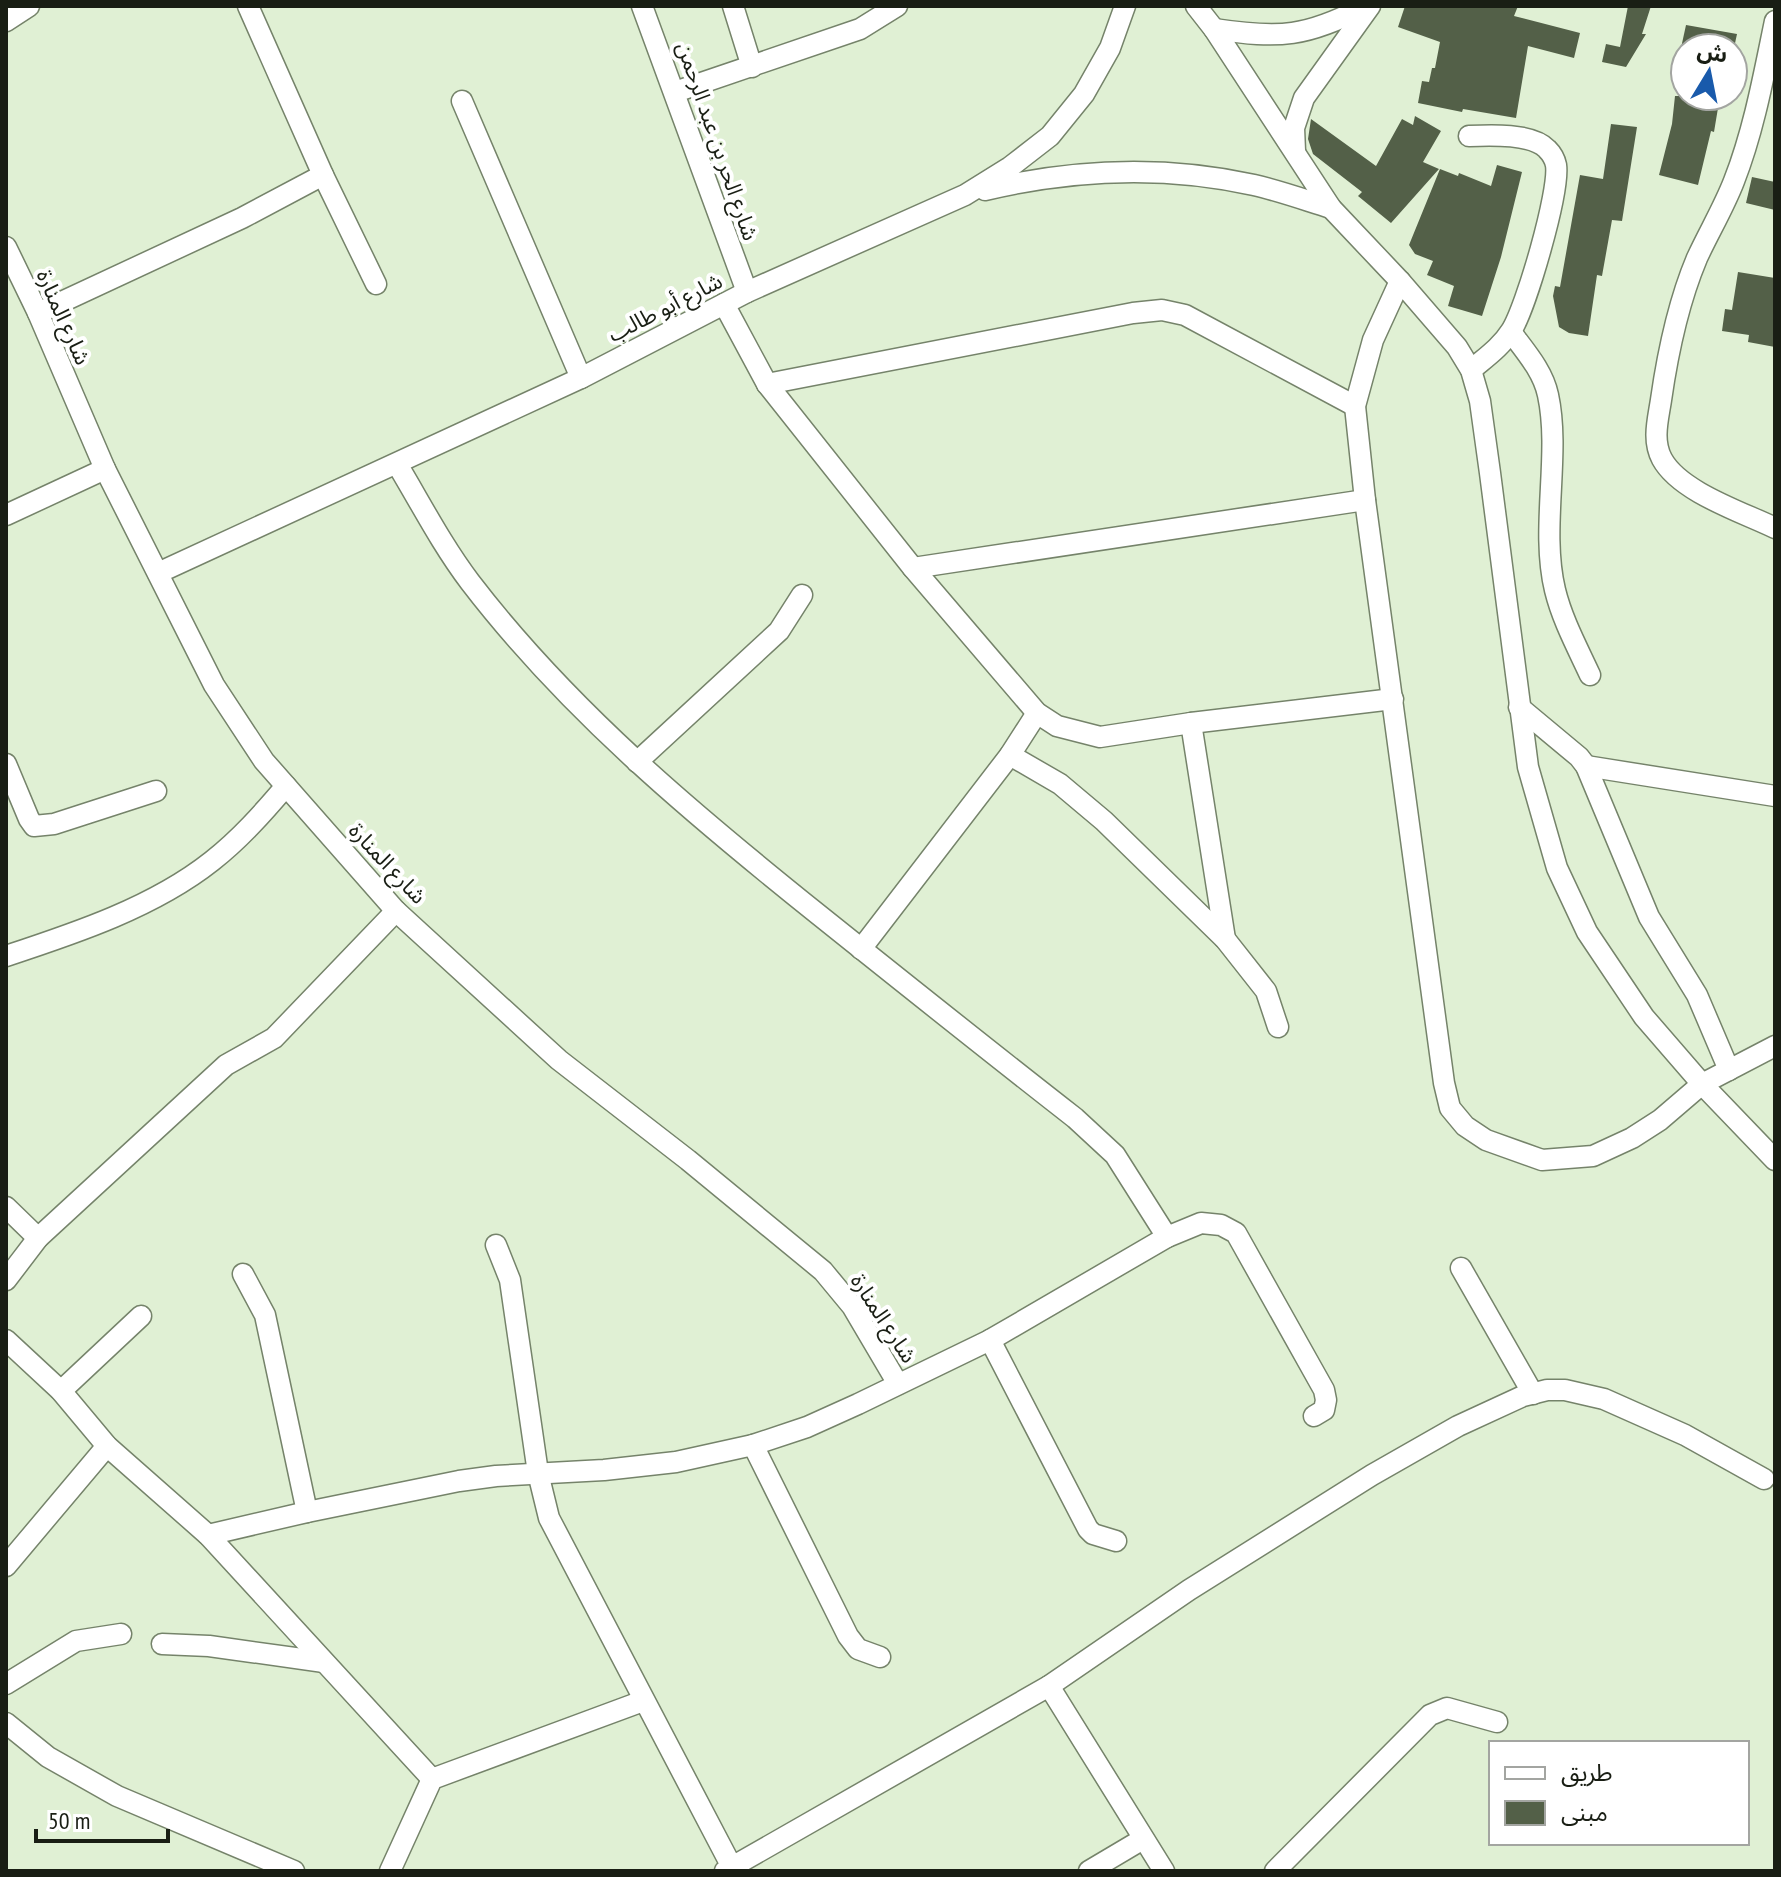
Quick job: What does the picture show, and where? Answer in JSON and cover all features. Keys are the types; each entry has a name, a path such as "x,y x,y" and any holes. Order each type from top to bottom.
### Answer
{"street":[{"path":"6,21 29,6"},
{"path":"248,6 323,175 376,284"},
{"name":"شارع الحر بن عبد الرحمن","path":"642,6 747,292"},
{"path":"733,6 752,67"},
{"path":"675,92 860,29 897,6"},
{"name":"شارع أبو طالب","path":"158,573 581,378 747,292 965,195 1010,167 1050,136 1090,83 1110,48 1125,6"},
{"path":"1196,6 1331,208 1400,281 1457,347 1471,370 1480,401 1528,767 1557,868 1587,932 1644,1017 1702,1084 1775,1160"},
{"path":"1214,29 1256,35 1296,34 1334,23 1368,6"},
{"path":"1295,151 1294,128 1304,98 1368,6"},
{"path":"1771,519 1684,484 1662,458 1656,435 1676,320 1696,260 1734,182 1759,94 1775,21"},
{"path":"462,101 581,378"},
{"path":"1469,136 1519,137 1545,146 1556,162 1555,185 1533,274 1511,332 1501,345 1471,370"},
{"path":"965,195 1050,177 1108,171 1167,173 1254,185 1331,208"},
{"path":"38,313 242,218 323,175"},
{"name":"شارع المنارة","path":"8,255 38,313 105,469 214,685 264,761 396,911 559,1060 823,1271 852,1306 898,1384"},
{"path":"1400,281 1373,340 1355,406 1365,500 1450,1108 1465,1126 1486,1140 1542,1160 1593,1156 1632,1138 1660,1120 1702,1084 1775,1046"},
{"path":"724,304 767,384 913,568 1037,713 1057,726 1100,737 1393,699"},
{"path":"767,384 1104,318 1162,310 1185,315 1355,406"},
{"path":"1511,332 1536,365 1548,394 1550,549 1555,590 1590,675"},
{"path":"397,464 471,583 546,672 637,762 725,840 1075,1118 1115,1155 1167,1237"},
{"path":"6,515 105,469"},
{"path":"913,568 1365,500"},
{"path":"637,762 779,631 802,595"},
{"path":"1519,707 1586,766 1649,917 1697,995 1729,1070"},
{"path":"861,949 1010,755 1037,713"},
{"path":"1191,723 1225,939"},
{"path":"1010,755 1060,784 1104,821 1225,939 1266,991 1278,1027"},
{"path":"6,764 34,826 54,824 156,791"},
{"path":"1586,766 1775,796"},
{"path":"6,956 102,921 186,879 238,838 286,786"},
{"path":"6,1280 38,1238 226,1065 274,1038 396,911"},
{"path":"6,1207 38,1238"},
{"path":"208,1535 459,1481 676,1462 753,1445 807,1427 990,1340 1167,1237 1201,1223 1221,1225 1236,1233 1324,1390 1324,1410 1314,1416"},
{"path":"496,1245 510,1280 538,1473 549,1518 730,1870 1049,1686 1189,1590 1372,1475 1458,1426 1533,1394 1565,1390 1604,1399 1685,1435 1764,1479"},
{"path":"1461,1268 1533,1394"},
{"path":"243,1274 265,1315 307,1512"},
{"path":"61,1391 141,1316"},
{"path":"6,1340 61,1391 107,1446 208,1535 432,1779"},
{"path":"990,1340 1084,1522 1093,1534 1116,1541"},
{"path":"753,1445 848,1636 858,1649 880,1657"},
{"path":"6,1566 107,1446"},
{"path":"6,1684 76,1641 121,1634"},
{"path":"162,1644 209,1646 324,1662"},
{"path":"1049,1686 1164,1871"},
{"path":"390,1871 432,1779 643,1701"},
{"path":"1275,1871 1430,1715 1447,1708 1497,1722"},
{"path":"6,1723 48,1757 117,1796 294,1871"},
{"path":"1089,1871 1143,1839"}],"building":[{"path":"1405,6 1518,6 1514,16 1580,33 1574,58 1528,46 1516,118 1463,109 1462,112 1418,103 1422,81 1429,82 1432,68 1435,68 1440,42 1398,27"},
{"path":"1628,6 1651,6 1642,34 1646,34 1626,67 1602,62 1606,44 1620,47"},
{"path":"1686,25 1726,32 1684,32"},
{"path":"1673,112 1717,112 1698,185 1659,175"},
{"path":"1415,116 1441,131 1423,162 1439,169 1391,223 1358,196 1362,192 1313,154 1308,139 1311,119 1376,166 1402,119 1413,125"},
{"path":"1611,124 1637,127 1622,221 1612,220 1602,276 1597,275 1588,336 1569,333 1559,327 1553,296 1555,286 1560,287 1580,175 1603,179"},
{"path":"1497,165 1522,172 1501,257 1482,316 1448,306 1454,286 1427,275 1433,261 1415,254 1409,245 1440,169 1491,186"},
{"path":"1752,177 1775,182 1775,210 1746,203"},
{"path":"1738,272 1775,278 1775,347 1748,342 1749,335 1722,331 1725,309 1732,310"}]}
